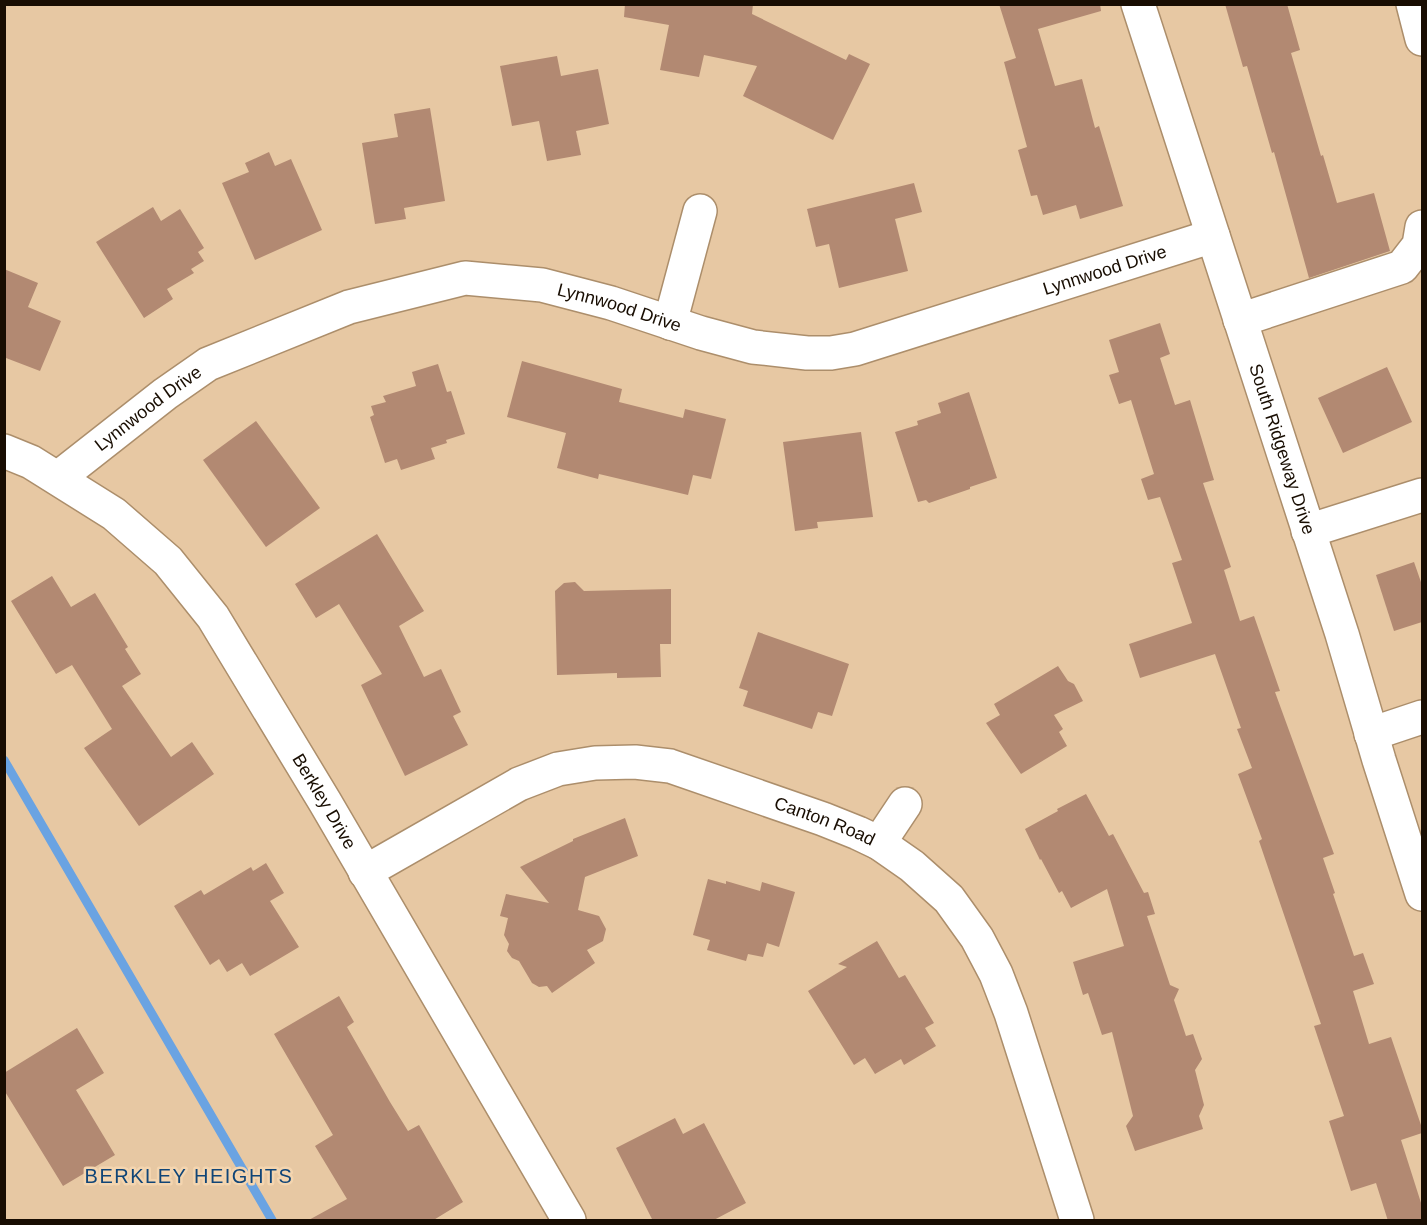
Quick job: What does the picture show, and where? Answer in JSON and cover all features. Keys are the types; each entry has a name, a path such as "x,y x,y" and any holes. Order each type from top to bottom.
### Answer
{"street":[{"name":"South Ridgeway Drive","path":"1138,4 1342,634 1422,894"},
{"path":"1413,4 1422,39"},
{"path":"670,323 700,211"},
{"path":"1240,320 1402,267 1419,245 1422,227"},
{"name":"Lynnwood Drive","path":"58,478 165,394 208,364 360,304 465,278 542,285 611,303 753,347 803,353 831,353 855,349 1213,236"},
{"name":"Berkley Drive","path":"4,451 31,462 114,514 168,561 213,617 569,1221"},
{"path":"1308,531 1422,495"},
{"path":"1371,734 1422,717"},
{"name":"Canton Road","path":"365,872 519,784 558,769 595,763 635,762 670,766 823,819 879,843 912,866 949,899 977,938 1011,1013 1077,1221"},
{"path":"879,843 905,804"}],"building":[{"path":"625,4 753,4 752,14 846,60 849,54 870,64 833,140 743,96 757,66 704,55 699,77 660,70 669,25 624,17"},
{"path":"999,4 1100,4 1101,11 1038,29 1055,86 1082,79 1095,128 1099,126 1123,206 1080,219 1076,205 1043,215 1037,195 1031,196 1018,150 1027,147 1004,62 1016,58"},
{"path":"1225,4 1287,4 1300,50 1291,53 1337,203 1374,193 1390,251 1309,278 1274,152 1272,153 1247,66 1243,67"},
{"path":"557,56 561,76 598,69 609,124 576,131 581,155 547,161 539,121 512,126 500,66"},
{"path":"430,108 445,201 404,208 406,219 375,224 362,143 398,137 394,114"},
{"path":"269,152 275,166 291,159 322,230 255,260 222,183 249,172 245,163"},
{"path":"914,183 922,212 895,219 908,271 839,288 829,244 816,247 807,209"},
{"path":"153,207 161,221 180,209 204,248 198,252 204,261 191,269 194,273 167,289 173,299 144,318 96,242"},
{"path":"4,269 38,283 28,307 61,321 40,371 6,358 4,361"},
{"path":"1160,323 1170,354 1160,358 1175,405 1190,400 1214,480 1203,483 1231,567 1224,570 1240,621 1254,616 1280,691 1275,692 1334,854 1323,858 1335,893 1333,894 1354,956 1363,953 1374,984 1353,991 1369,1044 1391,1037 1422,1128 1422,1133 1401,1140 1422,1206 1422,1221 1388,1221 1376,1183 1351,1191 1329,1121 1344,1116 1314,1026 1321,1024 1259,841 1262,839 1238,774 1252,768 1237,729 1241,728 1215,654 1140,678 1129,644 1192,623 1172,563 1182,560 1160,497 1148,500 1141,479 1154,474 1131,400 1119,404 1109,375 1119,372 1109,340"},
{"path":"522,361 622,389 619,402 683,418 685,409 726,419 711,479 693,475 688,495 599,474 598,479 557,468 566,433 507,417"},
{"path":"438,364 447,392 451,391 465,434 431,448 435,459 401,470 397,459 385,463 370,417 374,415 371,406 386,402 383,396 416,386 412,372"},
{"path":"1387,367 1412,422 1343,453 1318,398"},
{"path":"969,392 997,478 929,503 926,500 918,502 895,432 918,425 917,421 941,413 938,403"},
{"path":"256,421 320,508 266,547 203,460"},
{"path":"861,432 873,517 817,522 818,528 795,531 783,442"},
{"path":"377,534 424,611 399,626 424,677 441,669 461,712 453,716 468,745 405,776 361,685 382,674 339,604 316,618 295,584"},
{"path":"1414,562 1422,585 1422,622 1394,631 1376,575"},
{"path":"52,576 71,607 95,593 128,647 125,649 141,674 122,686 171,757 192,742 214,774 139,826 84,748 112,729 72,665 56,674 11,601"},
{"path":"575,582 584,591 671,589 671,644 660,644 661,677 617,678 617,673 557,675 555,591 564,583"},
{"path":"758,632 849,664 832,716 818,712 812,729 743,706 748,691 739,688"},
{"path":"1058,666 1068,681 1074,684 1083,701 1054,715 1063,729 1059,732 1067,746 1021,774 986,723 1000,715 994,704"},
{"path":"1086,794 1109,836 1113,834 1144,893 1148,892 1155,914 1147,916 1170,985 1179,989 1174,1000 1186,1036 1193,1034 1202,1059 1195,1070 1204,1105 1199,1116 1203,1129 1135,1151 1126,1126 1133,1116 1112,1032 1102,1035 1088,993 1083,995 1073,962 1124,946 1107,889 1071,908 1062,891 1059,893 1025,829"},
{"path":"625,818 638,856 585,877 578,910 599,916 606,929 603,941 587,950 595,963 552,993 547,986 539,987 532,983 519,961 512,958 507,951 509,944 504,935 508,918 500,916 506,894 549,903 520,867 573,839"},
{"path":"266,863 284,893 270,901 299,947 250,976 242,963 227,972 219,959 210,965 174,906 201,890 204,895 251,867 253,871"},
{"path":"708,879 726,884 726,881 760,891 762,882 795,892 779,947 767,943 763,957 748,954 746,961 707,950 710,940 693,935"},
{"path":"877,941 899,978 905,975 934,1023 925,1028 936,1046 904,1065 901,1059 875,1074 865,1058 854,1065 808,991 847,967 838,964"},
{"path":"339,996 354,1022 347,1027 390,1102 408,1131 419,1125 463,1202 432,1221 307,1221 347,1199 315,1146 333,1135 274,1034"},
{"path":"77,1028 104,1073 76,1090 115,1155 63,1186 4,1090 4,1073"},
{"path":"675,1118 683,1134 704,1123 746,1203 712,1221 653,1221 616,1148"}],"waterway":[{"path":"4,760 272,1220"}],"district":[{"name":"BERKLEY HEIGHTS","path":"189,1176"}]}
